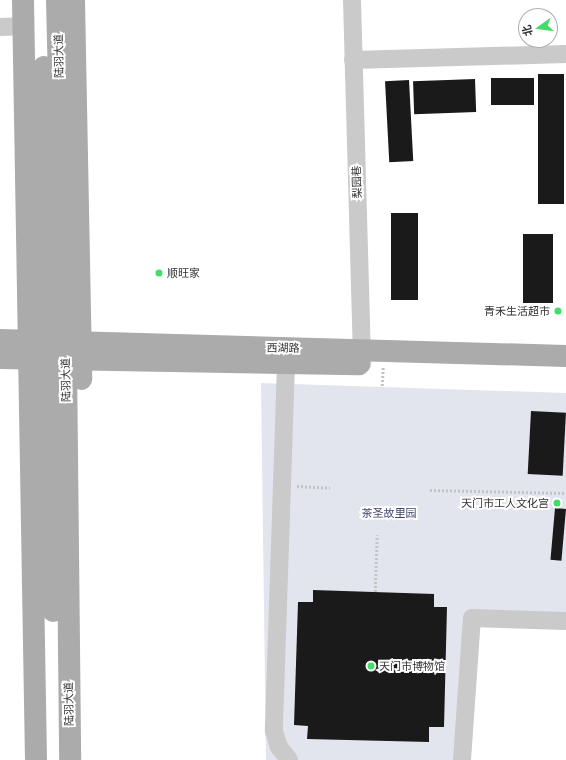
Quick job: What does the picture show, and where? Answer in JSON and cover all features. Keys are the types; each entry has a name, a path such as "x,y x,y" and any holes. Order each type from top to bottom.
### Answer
{"main road":[{"path":"23,0 23,26 57,351 85,760"},
{"name":"陆羽大道","path":"42,0 57,351 70,760"},
{"name":"陆羽大道","path":"55,760 57,0"},
{"path":"36,760 74,0"},
{"name":"西湖路","path":"0,340 57,351 286,364 369,360 566,356"},
{"name":"西湖路","path":"0,358 57,351 369,360 566,371"}],"street":[{"name":"梨园巷","path":"352,0 353,60 369,360"},
{"path":"0,27 23,26"},
{"path":"353,60 566,54"},
{"path":"286,364 274,731 279,747 289,760"},
{"path":"462,760 472,618 566,621"}],"path":[{"path":"369,360 382,386"},
{"path":"283,486 330,488"},
{"path":"430,490 566,493"},
{"path":"375,592 377,535"}],"green space":[{"name":"茶圣故里园","path":"261,383 566,393 566,614 465,613 457,760 266,760"}],"building":[{"path":"538,74 564,74 564,204 538,204"},
{"path":"491,78 534,78 534,105 491,105"},
{"path":"475,79 476,112 414,114 413,81"},
{"path":"409,80 413,161 389,162 385,81"},
{"path":"391,213 418,213 418,300 391,300"},
{"path":"523,234 553,234 553,303 523,303"},
{"path":"531,411 566,413 563,476 528,474"},
{"path":"555,508 566,509 561,561 550,560"},
{"name":"天门市博物馆","path":"313,590 434,594 434,607 447,607 444,727 429,727 429,742 307,739 308,726 294,725 298,602 313,602"}],"place":[{"name":"顺旺家","path":"159,273"},
{"name":"青禾生活超市","path":"558,311"},
{"name":"天门市工人文化宫","path":"557,503"},
{"name":"天门市博物馆","path":"371,666"}]}
